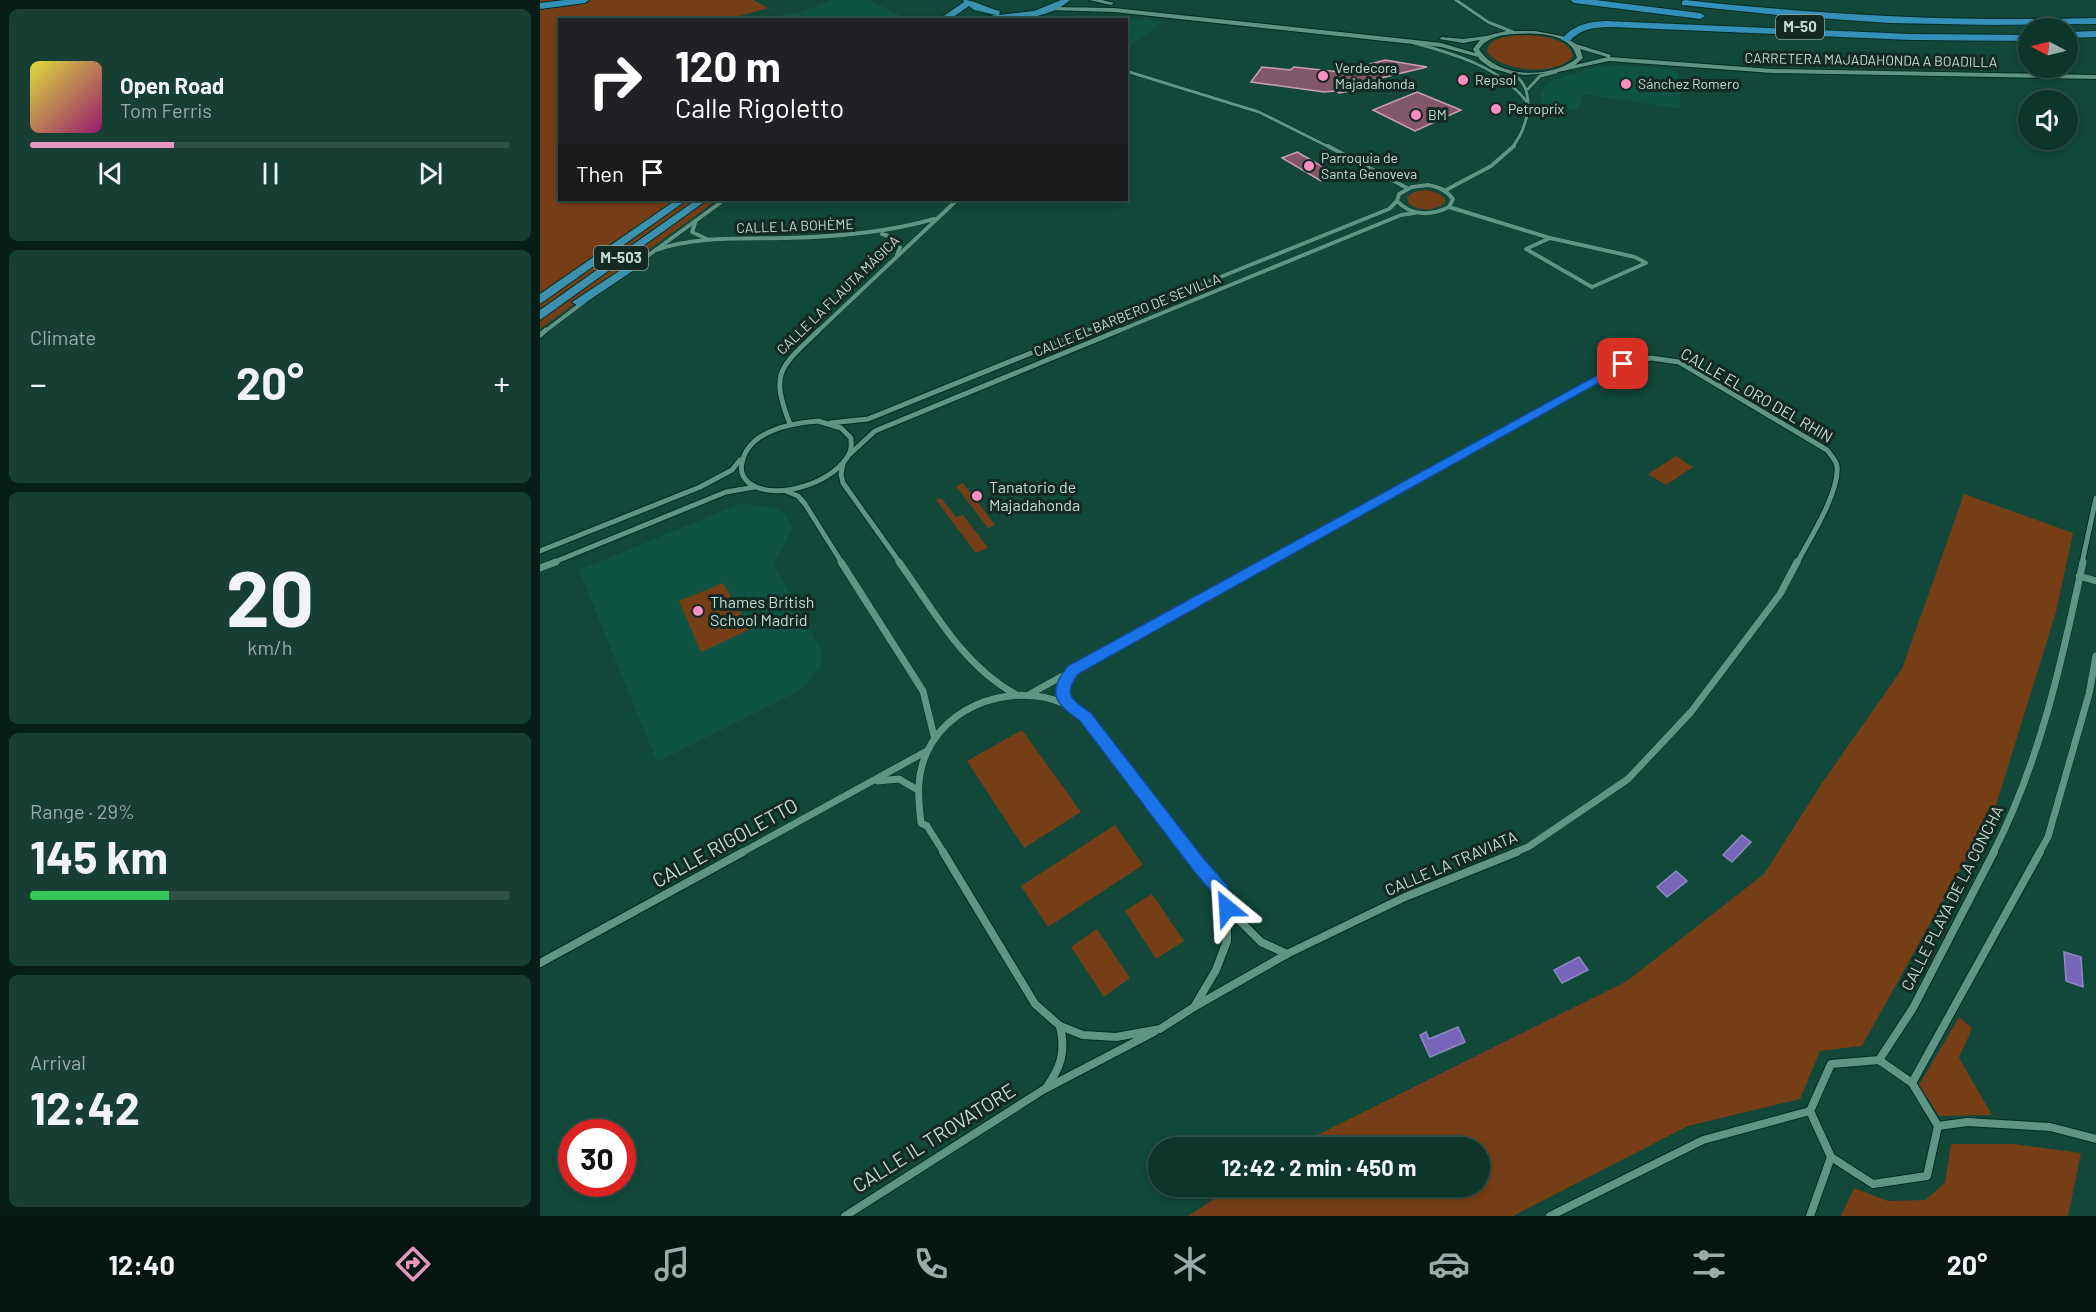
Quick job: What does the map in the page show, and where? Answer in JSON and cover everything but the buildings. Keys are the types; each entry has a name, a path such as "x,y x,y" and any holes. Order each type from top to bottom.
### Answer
{"highway":[{"path":"540,6 585,0"},
{"path":"992,18 1052,9 1066,0"},
{"name":"M-50","path":"1574,0 1788,26 1907,34 2018,37"},
{"path":"1716,0 1908,16 2005,18 2096,15"},
{"path":"946,18 960,10 968,1 988,12 1018,15"},
{"name":"M-50","path":"1678,2 1785,14 1900,21 1999,23 2096,21"},
{"path":"1566,40 1571,33 1580,28 1611,24 1911,37 2018,37"},
{"path":"2078,36 2096,35"},
{"name":"M-503","path":"540,300 681,201"},
{"name":"M-503","path":"540,316 701,201"},
{"name":"M-503","path":"540,327 636,264"}],"street":[{"path":"1092,0 1444,40 1464,41 1487,38"},
{"path":"1456,0 1488,22 1513,32"},
{"path":"1052,9 1114,10 1441,45 1478,55 1492,65 1517,75 1528,89"},
{"path":"1488,22 1495,31 1494,35"},
{"name":"CARRETERA MAJADAHONDA A BOADILLA","path":"1487,38 1513,32 1542,33 1607,56 1645,62"},
{"path":"1478,55 1476,49 1487,38"},
{"path":"1402,40 1449,53 1509,81 1520,91 1528,105"},
{"path":"1569,68 1580,58 1576,46"},
{"name":"CARRETERA MAJADAHONDA A BOADILLA","path":"1504,69 1521,72 1556,72 1609,59 1772,71 2096,77"},
{"path":"1128,72 1283,122 1407,188"},
{"path":"1446,190 1496,164 1515,147 1524,130 1528,89 1534,80 1556,72"},
{"path":"1421,213 1405,208 1397,201 1399,194 1407,188 1423,185 1446,190 1454,199 1449,207 1550,238 1635,257 1646,263 1593,287 1527,249 1550,238"},
{"path":"540,335 723,201"},
{"name":"CALLE LA FLAUTA MÁGICA","path":"790,424 777,393 780,370 794,354 956,201"},
{"name":"CALLE EL BARBERO DE SEVILLA","path":"830,423 848,423 876,416 1389,209 1397,201"},
{"name":"CALLE EL BARBERO DE SEVILLA","path":"850,454 875,431 1401,215 1437,212 1449,207"},
{"name":"CALLE LA BOHÈME","path":"656,250 676,243 710,240 882,233 937,218"},
{"path":"697,220 691,228 692,232 710,240"},
{"path":"882,233 894,238 900,247 896,256"},
{"name":"CALLE EL ORO DEL RHIN","path":"1073,670 1623,364 1638,359 1658,357 1679,362 1827,450 1837,464"},
{"path":"540,551 700,487 732,470 744,455 762,437 790,424 811,421 830,423 842,428 849,435 852,444 850,454 843,464 819,482 786,491 770,491 747,482 741,474 740,465 744,455"},
{"path":"843,464 841,474 843,483 970,661 993,682 1016,694"},
{"name":"CALLE LA TRAVIATA","path":"1160,1029 1287,954 1405,897 1528,847 1628,779 1691,712 1780,594 1828,505 1837,474 1837,464"},
{"path":"540,568 726,492 756,487"},
{"path":"786,491 798,496 805,504 923,691 934,736"},
{"name":"CALLE PLAYA DE LA CONCHA","path":"1879,1060 1913,1008 2012,817 2057,683 2096,498"},
{"path":"2079,576 2096,581"},
{"path":"1912,1083 2048,837 2090,694 2096,656"},
{"path":"1030,694 1073,670"},
{"path":"1066,703 1062,691 1063,683 1073,670"},
{"path":"1160,1029 1116,1037 1083,1035 1060,1026 1035,1004 937,840 927,826 921,823 916,789 925,752 934,736 950,720 972,707 1016,694 1030,694 1066,703 1086,717 1198,865 1221,890 1227,908 1227,941 1216,970 1194,1007"},
{"name":"CALLE RIGOLETTO","path":"540,963 925,752"},
{"path":"868,783 894,777 906,780 916,789"},
{"path":"1227,908 1250,934 1266,947 1287,954"},
{"path":"1043,1090 1057,1074 1065,1058 1065,1043 1060,1026"},
{"path":"1043,1090 1160,1029"},
{"path":"1879,1060 1912,1083 1938,1126 1927,1176 1873,1184 1832,1156 1810,1111 1831,1064 1879,1060"},
{"name":"CALLE IL TROVATORE","path":"845,1216 1043,1090"},
{"path":"1550,1216 1703,1140 1810,1111"},
{"path":"1938,1126 1967,1122 2050,1127 2096,1139"},
{"path":"1810,1216 1832,1156"}],"shaded area":[{"path":"540,0 753,0 768,8 733,18 558,18 558,201 716,201 540,329"},
{"path":"832,0 868,0 900,15 898,18 779,18 784,14 798,13"},
{"path":"1128,19 1164,21 1128,47"},
{"path":"1527,35 1547,37 1561,42 1566,45 1573,56 1566,63 1556,67 1530,69 1504,64 1487,52 1492,42 1497,39"},
{"path":"1619,65 1670,69 1678,73 1681,109 1583,94 1578,110 1547,108 1541,103 1540,93 1549,82 1596,67"},
{"path":"1426,190 1438,193 1445,199 1445,202 1432,209 1417,208 1408,203 1407,197 1414,192"},
{"path":"1676,456 1693,467 1666,485 1648,474"},
{"path":"963,483 995,525 988,528 956,486"},
{"path":"1964,494 2073,533 2056,612 1996,805 1862,1046 1820,1051 1800,1099 1688,1126 1513,1216 1188,1216 1217,1197 1490,1197 1490,1137 1313,1137 1627,981 1764,874 1822,783 1902,669"},
{"path":"941,498 956,517 963,515 988,548 976,553 936,500"},
{"name":"Thames British School Madrid","path":"742,503 776,509 784,513 792,525 775,562 776,569 823,653 820,667 807,684 789,696 657,762 579,570"},
{"path":"723,583 750,629 701,652 679,601"},
{"path":"1022,730 1081,812 1024,848 967,761"},
{"path":"1115,825 1143,865 1048,927 1021,886"},
{"path":"1742,835 1751,842 1732,862 1723,855"},
{"path":"1676,871 1687,881 1667,897 1657,887"},
{"path":"1152,894 1184,941 1156,959 1125,911"},
{"path":"1097,929 1130,978 1104,997 1071,947"},
{"path":"2064,952 2081,957 2083,987 2066,981"},
{"path":"1579,957 1588,970 1562,983 1554,970"},
{"path":"1959,1017 1972,1028 1959,1058 1992,1115 1939,1116 1919,1085"},
{"path":"1458,1027 1465,1042 1430,1057 1420,1035 1426,1032 1429,1039"},
{"path":"1951,1144 2014,1144 2081,1153 2068,1216 1841,1216 1854,1188 1888,1201 1925,1200 1945,1183"}],"place":[{"name":"Verdecora Majadahonda","path":"1323,76"},
{"name":"Repsol","path":"1463,80"},
{"name":"Sánchez Romero","path":"1626,84"},
{"name":"Petroprix","path":"1496,109"},
{"name":"BM","path":"1416,115"},
{"name":"Parroquia de Santa Genoveva","path":"1309,166"},
{"name":"Tanatorio de Majadahonda","path":"977,496"},
{"name":"Thames British School Madrid","path":"698,611"}],"route":[{"path":"1227,908 1221,890 1198,865 1086,717 1066,703 1062,691 1063,683 1073,670 1623,364"}]}
